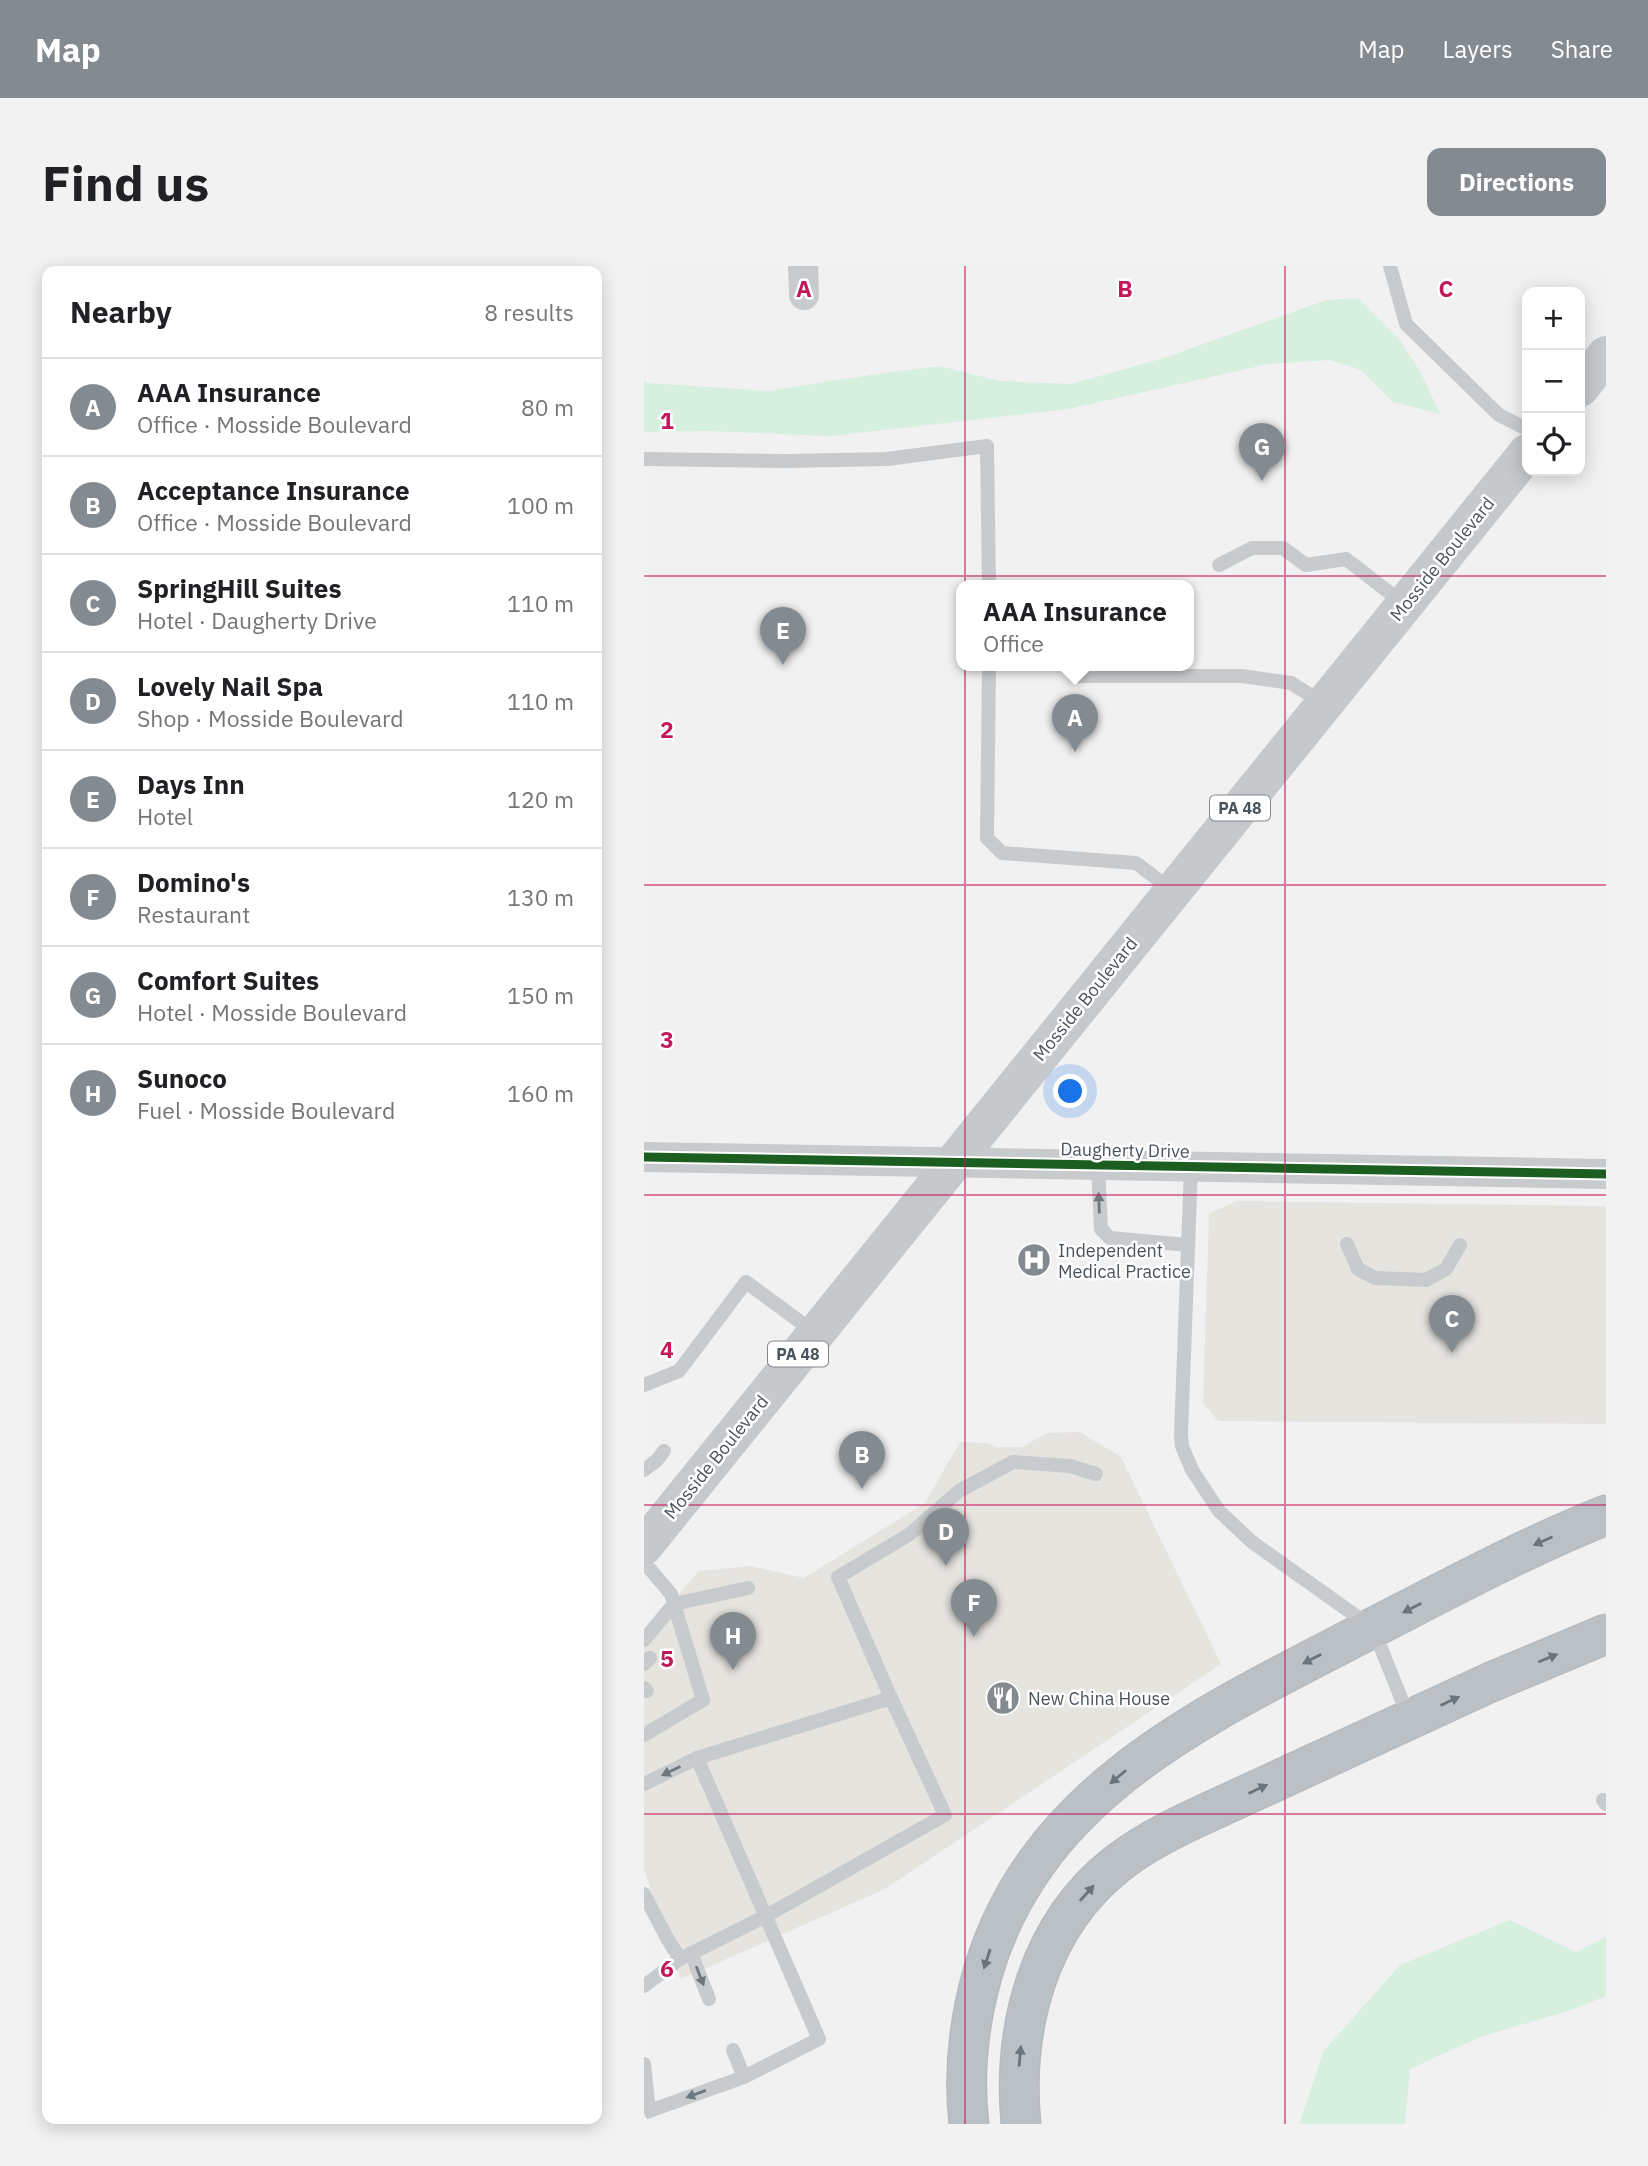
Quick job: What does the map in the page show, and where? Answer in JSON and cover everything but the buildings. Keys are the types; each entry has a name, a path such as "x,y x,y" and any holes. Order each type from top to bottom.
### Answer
{"highway":[{"path":"969,2124 967,2067 970,2029 984,1970 1000,1925 1034,1866 1054,1840 1099,1792 1159,1746 1252,1690 1541,1542 1606,1515"},
{"path":"1021,2124 1019,2069 1022,2037 1037,1978 1062,1925 1097,1882 1127,1857 1165,1833 1409,1719 1606,1634"}],"main road":[{"path":"1585,382 1606,355"},
{"name":"Mosside Boulevard","path":"644,1546 1522,459"}],"street":[{"path":"803,266 804,295"},
{"name":"Daugherty Drive","path":"644,1157 1606,1174"}],"lane":[{"path":"1390,266 1406,324 1499,415 1522,426"},
{"path":"644,459 887,459 987,446 989,580"},
{"path":"1219,565 1252,548 1283,548 1306,565 1346,559 1405,605"},
{"path":"989,671 987,838 1002,853 1136,863 1173,891"},
{"path":"1076,676 1242,676 1291,683 1324,704"},
{"path":"1098,1166 1101,1229 1110,1238 1188,1245"},
{"path":"1191,1167 1182,1446 1192,1470 1219,1511 1252,1542 1373,1628 1409,1719"},
{"path":"1347,1244 1358,1269 1375,1279 1426,1280 1447,1269 1460,1245"},
{"path":"644,1385 678,1371 746,1282 816,1333"},
{"path":"644,1470 664,1451"},
{"path":"644,1986 686,1956 766,1916 945,1815 838,1577 910,1534 959,1491 1013,1462 1070,1466 1096,1474"},
{"path":"644,1562 671,1594 703,1700 675,1712 646,1732"},
{"path":"644,1640 674,1604 748,1588"},
{"path":"668,1637 679,1623"},
{"path":"644,1784 697,1758 891,1698"},
{"path":"644,2064 646,2112 744,2077 819,2039 697,1758"},
{"path":"644,1894 667,1938 686,1956 709,1999"},
{"path":"733,2050 744,2077"}],"shaded area":[{"path":"1236,1201 1606,1206 1606,1424 1218,1421 1203,1403 1209,1214"},
{"path":"1080,1432 1121,1457 1221,1664 885,1889 681,1979 644,1869 644,1634 699,1571 751,1566 804,1578 925,1503 960,1442 1022,1447 1047,1433"}],"green space":[{"path":"1358,298 1399,339 1421,373 1440,414 1393,402 1361,370 1330,360 1268,364 1069,409 831,436 708,431 644,432 644,380 648,383 768,391 940,366 999,381 1071,384 1164,358 1327,300"},
{"path":"1510,1920 1576,1952 1606,1937 1606,1996 1571,2010 1480,2037 1410,2069 1405,2124 1299,2124 1323,2052 1400,1965"}],"cycle path":[{"path":"644,1157 1606,1174"}],"place":[{"name":"Comfort Suites","path":"1262,481"},
{"name":"Days Inn","path":"783,665"},
{"name":"AAA Insurance","path":"1075,752"},
{"name":"Independent Medical Practice","path":"1034,1260"},
{"name":"SpringHill Suites","path":"1452,1353"},
{"name":"Acceptance Insurance","path":"862,1489"},
{"name":"Lovely Nail Spa","path":"946,1566"},
{"name":"Domino's","path":"974,1637"},
{"name":"Sunoco","path":"733,1670"},
{"name":"New China House","path":"1003,1698"}]}
